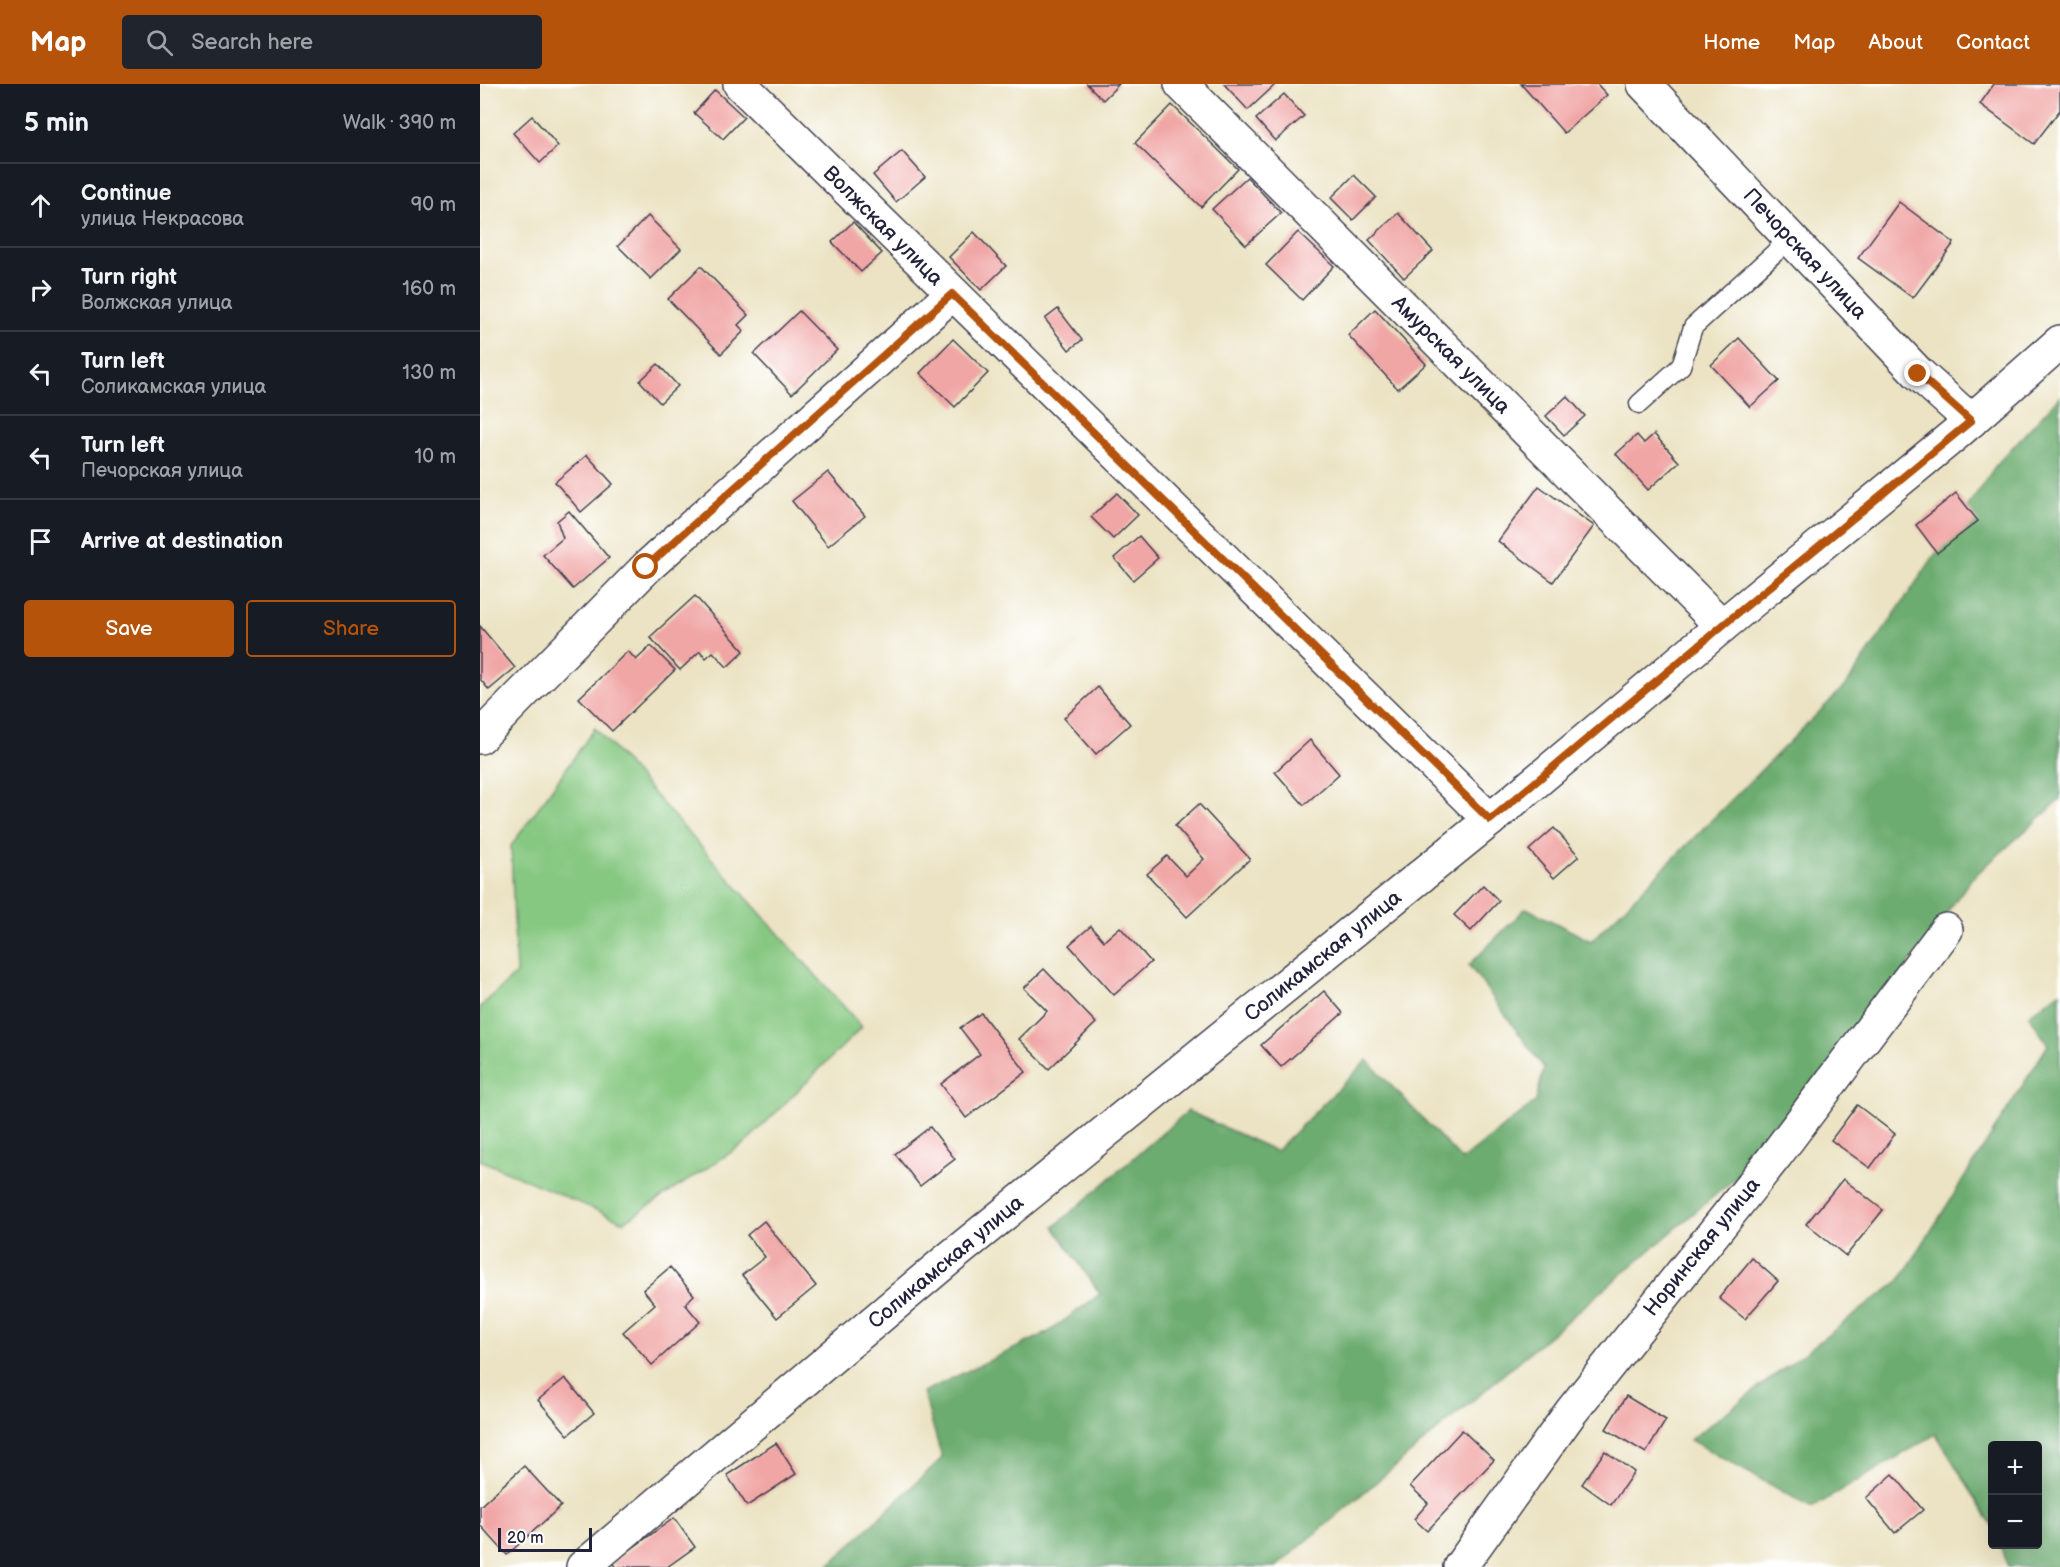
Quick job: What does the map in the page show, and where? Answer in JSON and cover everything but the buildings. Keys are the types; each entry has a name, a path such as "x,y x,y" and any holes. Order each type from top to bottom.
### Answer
{"street":[{"name":"Волжская улица","path":"740,84 1490,820"},
{"name":"Амурская улица","path":"1181,84 1722,626"},
{"name":"Печорская улица","path":"1644,84 1918,374 1971,421"},
{"path":"480,737 646,567 952,294"},
{"name":"Соликамская улица","path":"583,1567 946,1260 1490,820 1971,421 2060,342"},
{"name":"Норинская улица","path":"1460,1567 1570,1412 1776,1155 1946,930"}],"lane":[{"path":"1639,404 1681,366 1694,327 1790,239"}],"green space":[{"path":"2060,396 2060,800 1971,879 1785,1136 1276,1567 827,1567 942,1458 923,1392 1047,1333 1100,1294 1054,1227 1188,1111 1276,1151 1367,1060 1462,1160 1536,1101 1544,1068 1469,965 1526,908 1591,941 1847,684 1996,465"},
{"path":"595,728 862,1027 744,1144 624,1222 480,1160 480,1007 516,974 511,846"},
{"path":"2060,992 2060,1567 2008,1567 2001,1549 2042,1549 2042,1441 1988,1441 1988,1519 1936,1434 1812,1508 1690,1440 1900,1280 2048,1045 2029,1015"}],"route":[{"path":"646,567 952,294 1490,820 1971,421 1918,374"}]}
